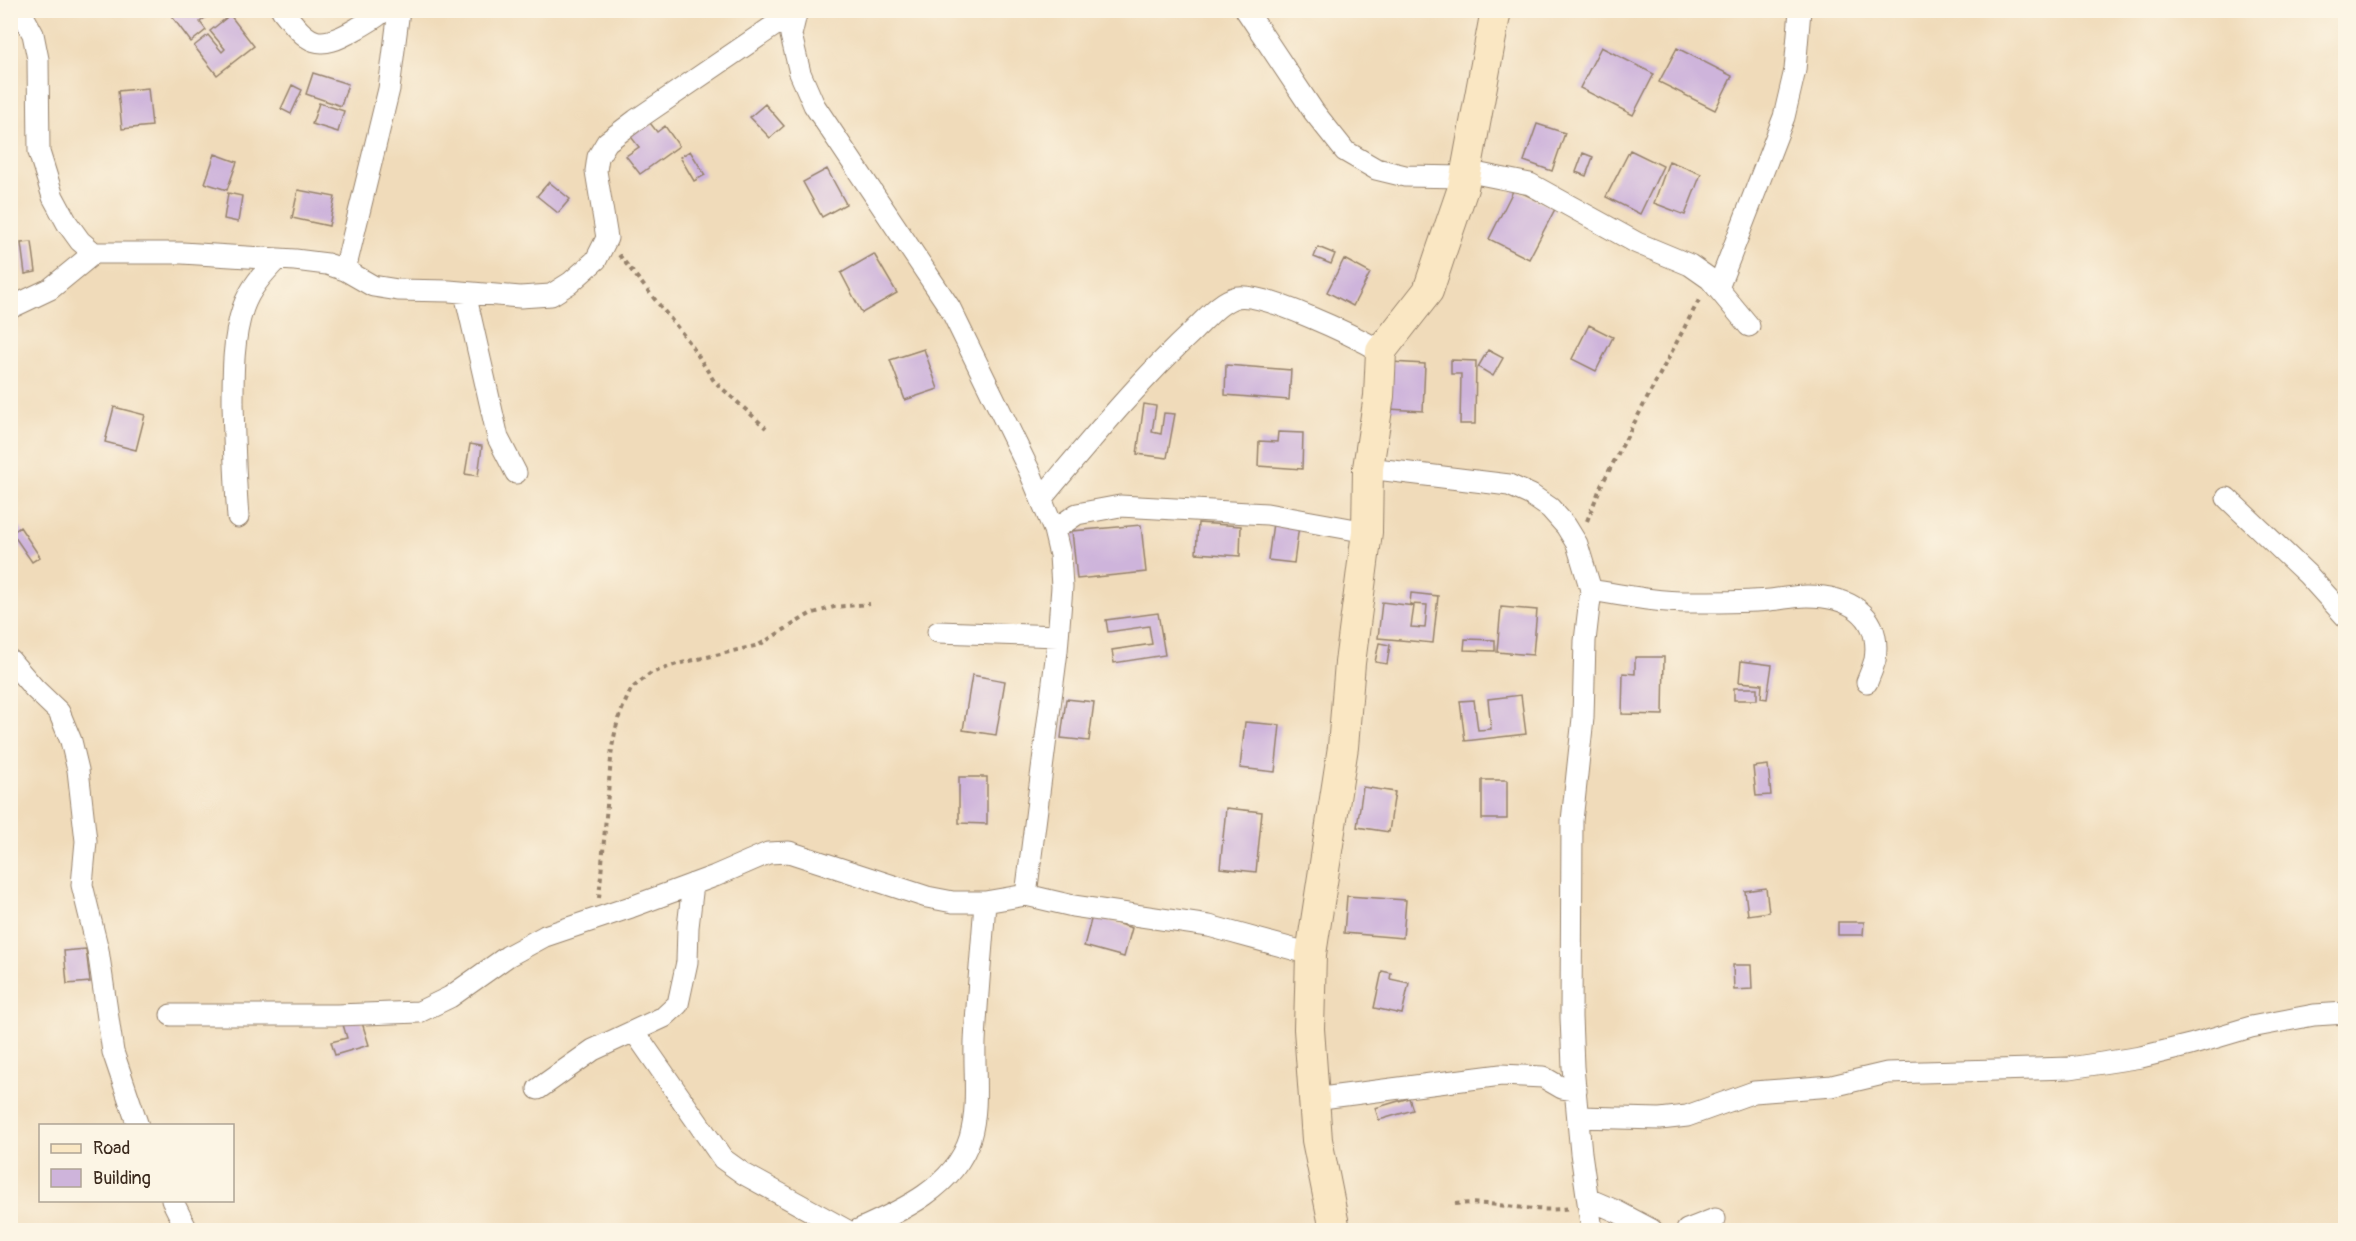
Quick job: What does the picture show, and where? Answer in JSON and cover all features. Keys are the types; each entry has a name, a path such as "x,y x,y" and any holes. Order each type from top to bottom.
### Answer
{"street":[{"path":"20,10 33,34 38,59 39,152 53,197 73,232 94,253"},
{"path":"282,10 306,37 321,43 335,42 384,10"},
{"path":"345,270 388,89 399,10"},
{"path":"10,308 50,289 94,253 182,253 277,259 327,264 345,270 373,286 398,290 520,297 551,295 570,283 596,260 607,238 596,171 598,157 607,142 797,10"},
{"path":"797,10 791,34 800,73 814,105 950,308 1029,470 1054,531 1060,555 1061,576 1058,636 1026,895"},
{"path":"1246,10 1314,112 1345,151 1376,169 1405,176 1464,174 1530,184 1637,243 1690,265 1714,284 1749,326"},
{"path":"1335,1230 1317,1140 1309,1029 1311,954 1343,747 1350,663 1367,532 1368,468 1379,396 1382,351 1428,291 1463,188 1496,10"},
{"path":"1714,284 1784,117 1795,70 1800,10"},
{"path":"238,517 233,392 238,326 243,307 255,283 277,259"},
{"path":"465,293 498,438 516,473"},
{"path":"1041,499 1160,362 1221,305 1238,297 1259,300 1297,312 1359,338 1382,351"},
{"path":"1368,468 1509,485 1531,495 1550,508 1566,526 1577,544 1591,590 1584,640 1582,718 1572,821 1572,1017 1573,1067 1592,1230"},
{"path":"2227,498 2308,575 2346,617"},
{"path":"1054,531 1077,514 1120,506 1267,514 1367,532"},
{"path":"1591,590 1640,598 1693,602 1770,600 1806,596 1834,598 1851,604 1865,615 1873,630 1875,659 1868,682"},
{"path":"938,632 1058,636"},
{"path":"10,660 59,712 71,741 78,770 86,841 82,885 98,950 113,1052 138,1124"},
{"path":"171,1016 419,1012 450,997 508,956 545,936 597,917 631,908 768,853 789,852 927,897 953,902 985,902 1026,895 1073,906 1209,926 1311,954"},
{"path":"538,1089 593,1050 664,1017 678,1004 687,962 693,884"},
{"path":"858,1230 896,1212 935,1189 956,1163 970,1139 974,1112 977,996 985,902"},
{"path":"1578,1117 1660,1119 1687,1116 1754,1092 1832,1086 1887,1073 2070,1068 2141,1057 2251,1027 2314,1015 2346,1013"},
{"path":"634,1031 723,1159 744,1174 846,1230"},
{"path":"1314,1099 1501,1075 1543,1077 1562,1088 1576,1090"},
{"path":"173,1202 187,1230"},
{"path":"1588,1202 1616,1211 1652,1230"},
{"path":"1687,1230 1715,1220"}],"path":[{"path":"607,238 629,269 690,343 714,381 766,428"},
{"path":"1577,544 1601,486 1714,284"},
{"path":"597,917 612,747 618,719 631,689 651,673 677,664 759,645 810,614 834,607 870,604"},
{"path":"1455,1204 1487,1204 1549,1211 1588,1202"}],"building":[{"path":"167,10 215,10 200,22 206,30 191,42"},
{"path":"230,15 254,46 217,75 194,46 208,35 222,52 225,49 210,31"},
{"path":"1601,47 1654,74 1633,115 1580,88"},
{"path":"1677,48 1732,76 1715,110 1659,82"},
{"path":"313,73 348,84 341,106 306,94"},
{"path":"292,85 302,90 291,114 281,109"},
{"path":"148,88 152,126 122,129 118,91"},
{"path":"319,103 344,111 338,132 312,124"},
{"path":"765,104 784,126 770,138 750,117"},
{"path":"647,119 657,132 665,126 679,146 640,174 626,156 639,147 628,133"},
{"path":"1537,124 1565,133 1552,171 1524,161"},
{"path":"1630,150 1663,166 1640,214 1606,197"},
{"path":"690,151 705,175 694,181 680,157"},
{"path":"1583,153 1593,157 1586,176 1576,172"},
{"path":"215,154 237,162 227,190 205,183"},
{"path":"1669,161 1701,174 1685,215 1654,203"},
{"path":"827,169 846,204 822,217 803,182"},
{"path":"549,182 570,199 558,213 537,196"},
{"path":"1514,189 1555,209 1529,259 1489,239"},
{"path":"298,190 335,197 329,226 292,218"},
{"path":"228,193 242,196 238,222 224,219"},
{"path":"32,242 36,272 25,274 21,243"},
{"path":"1318,247 1335,254 1331,264 1314,257"},
{"path":"874,254 897,293 862,313 841,273"},
{"path":"1344,259 1370,273 1353,306 1327,292"},
{"path":"1589,325 1613,337 1596,371 1572,359"},
{"path":"924,349 938,389 905,400 890,360"},
{"path":"1488,350 1503,358 1493,376 1478,367"},
{"path":"1451,360 1476,361 1475,424 1460,424 1461,374 1451,374"},
{"path":"1391,362 1425,364 1423,411 1389,409"},
{"path":"1226,365 1291,370 1289,400 1225,395"},
{"path":"1144,404 1156,406 1152,432 1161,434 1164,413 1175,414 1167,458 1137,454"},
{"path":"114,407 145,415 136,450 105,442"},
{"path":"1278,432 1303,433 1302,469 1258,466 1259,441 1277,442"},
{"path":"470,444 482,446 478,476 465,474"},
{"path":"1198,523 1241,526 1240,556 1196,553"},
{"path":"1273,523 1299,526 1294,563 1268,560"},
{"path":"1141,525 1146,572 1077,579 1072,531"},
{"path":"20,527 40,557 32,562 12,533"},
{"path":"1411,593 1438,596 1433,643 1378,638 1382,602 1414,606 1411,627 1425,628 1427,605 1410,604"},
{"path":"1501,607 1537,610 1533,655 1497,652"},
{"path":"1158,613 1165,655 1114,663 1112,650 1152,644 1149,626 1108,632 1106,620"},
{"path":"1465,639 1495,640 1495,651 1464,650"},
{"path":"1379,643 1390,645 1387,664 1375,662"},
{"path":"1635,657 1664,657 1663,715 1622,714 1623,673 1635,674"},
{"path":"1741,661 1772,665 1767,699 1761,698 1762,684 1739,682"},
{"path":"972,675 1005,681 996,735 963,730"},
{"path":"1734,688 1757,688 1757,700 1734,700"},
{"path":"1521,695 1526,734 1465,741 1460,701 1474,700 1478,730 1491,729 1488,699"},
{"path":"1066,699 1094,702 1089,741 1061,738"},
{"path":"1245,722 1280,725 1275,772 1240,768"},
{"path":"1768,765 1771,795 1756,796 1753,767"},
{"path":"959,777 987,777 987,824 959,823"},
{"path":"1482,780 1507,780 1507,819 1482,819"},
{"path":"1363,787 1395,792 1389,832 1357,827"},
{"path":"1226,808 1262,812 1256,872 1220,868"},
{"path":"1766,888 1769,912 1748,915 1745,891"},
{"path":"1347,896 1406,900 1403,938 1344,933"},
{"path":"1092,916 1132,928 1124,957 1084,946"},
{"path":"1838,922 1864,922 1863,935 1838,935"},
{"path":"86,949 90,982 67,984 64,951"},
{"path":"1733,965 1751,965 1752,989 1734,990"},
{"path":"1382,971 1391,973 1390,979 1409,983 1402,1014 1374,1008"},
{"path":"359,1013 369,1045 335,1055 331,1042 347,1038 341,1018"},
{"path":"1409,1098 1413,1110 1379,1120 1375,1108"}]}
